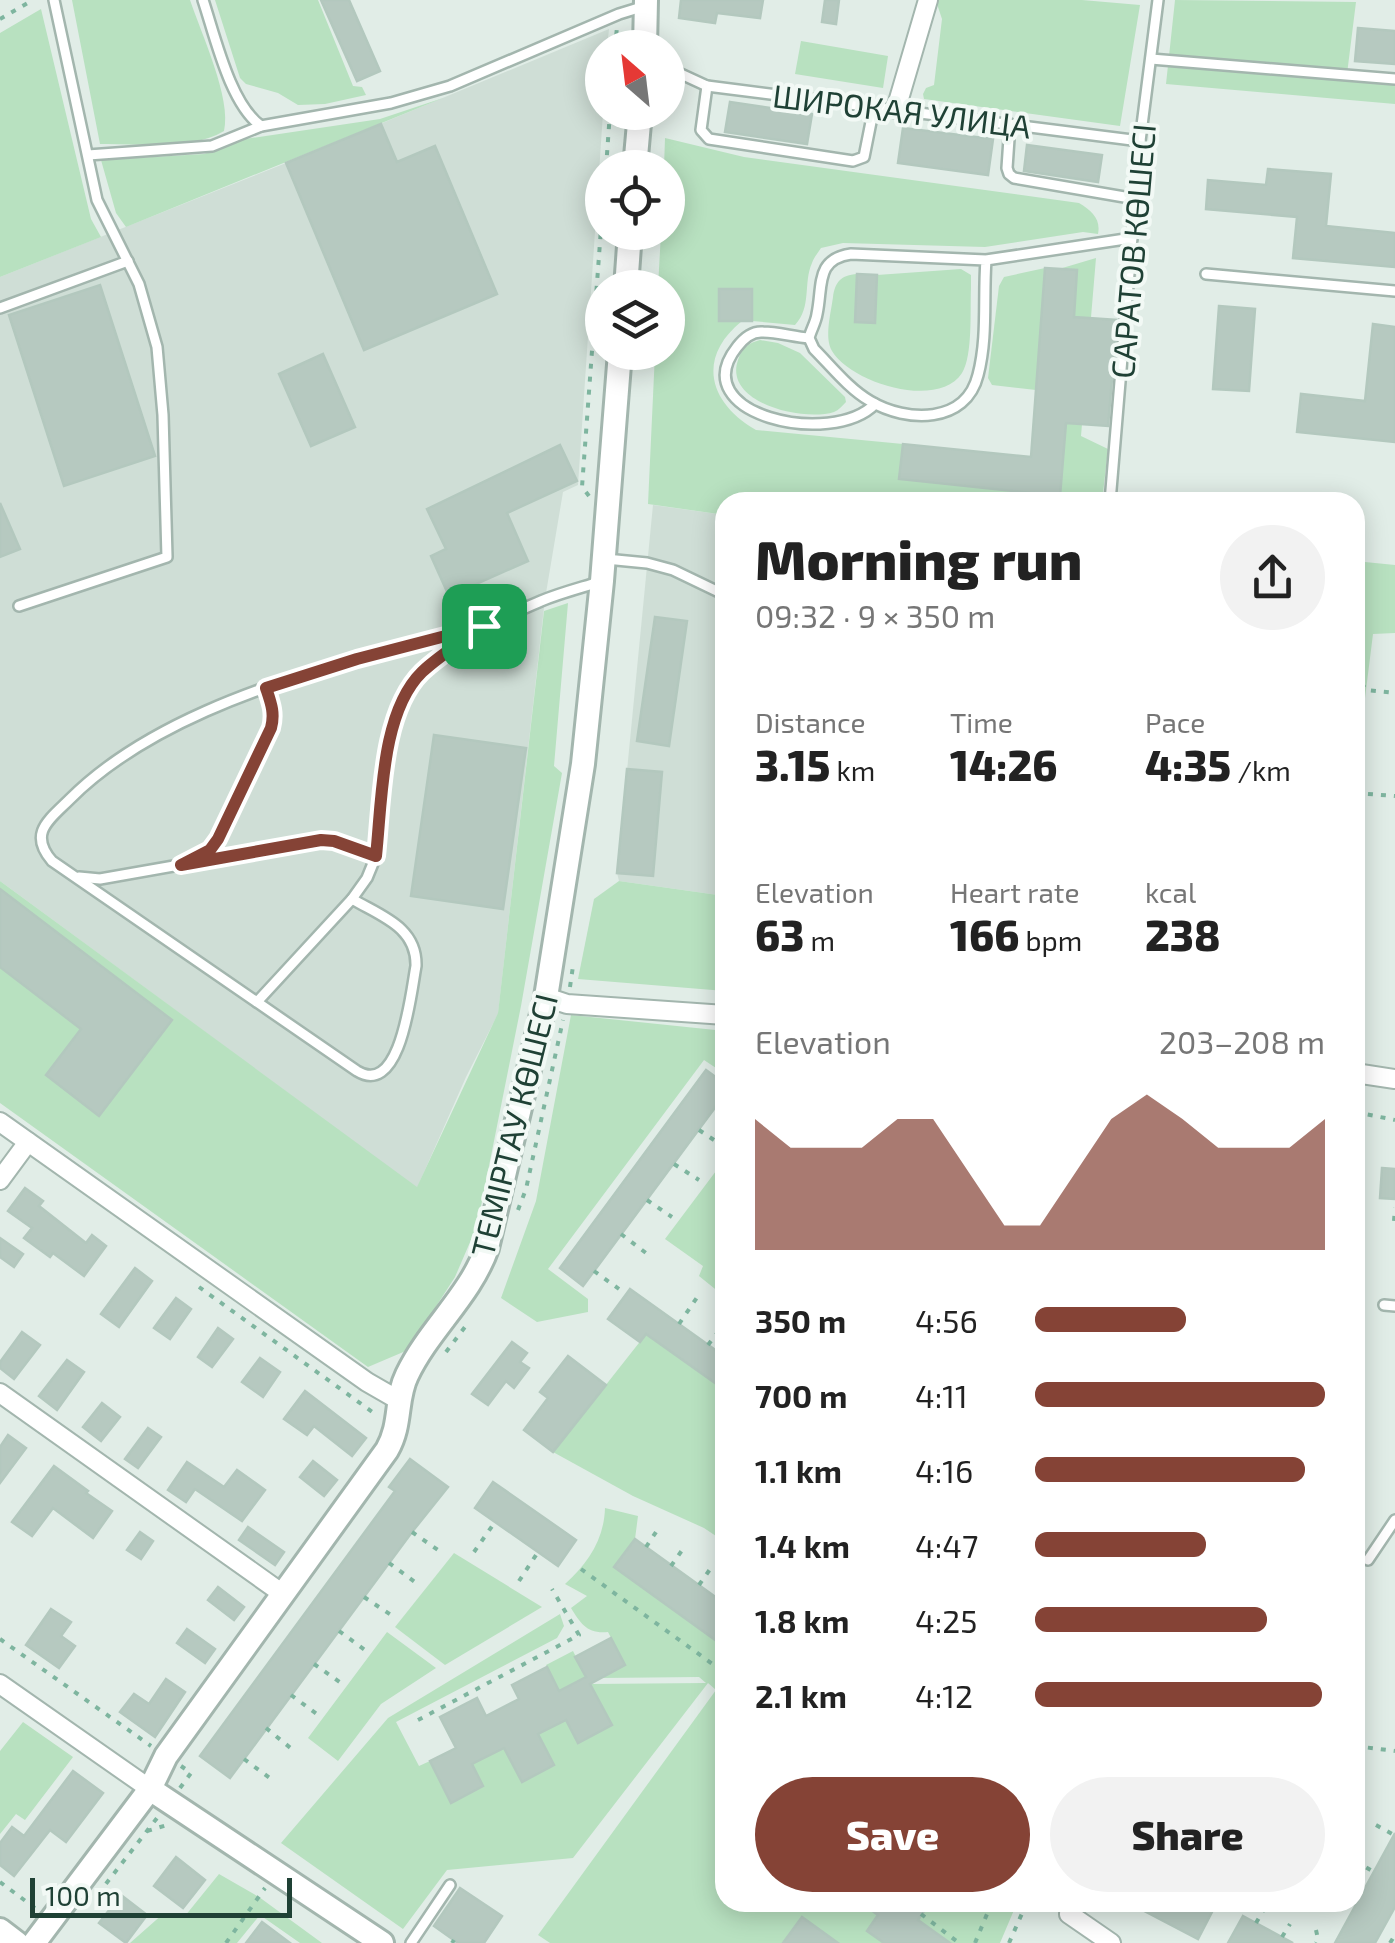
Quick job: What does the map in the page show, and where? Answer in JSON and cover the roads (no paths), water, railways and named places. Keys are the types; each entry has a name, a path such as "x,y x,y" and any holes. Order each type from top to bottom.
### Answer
{"street":[{"path":"896,109 928,0"},
{"path":"645,30 646,3"},
{"name":"ТЕМІРТАУ КӨШЕСІ","path":"37,1936 150,1789 166,1756 387,1450 395,1436 410,1369 473,1281 487,1248 546,997 583,764 619,370"},
{"path":"546,997 567,1004 715,1013"},
{"path":"1365,1074 1395,1079"},
{"path":"0,1122 400,1402"},
{"path":"0,1180 28,1142"},
{"path":"0,1393 283,1594"},
{"path":"0,1684 382,1943"},
{"path":"1075,1912 1112,1943"},
{"path":"0,1930 37,1936"}],"lane":[{"path":"19,606 167,557 157,347 139,284 102,212 54,0"},
{"path":"203,0 233,87 247,114 260,126"},
{"name":"САРАТОВ КӨШЕСІ","path":"1111,492 1140,140 1158,0"},
{"path":"88,155 212,146 260,126 390,103 450,86 646,3"},
{"path":"1151,59 1395,79"},
{"name":"ШИРОКАЯ УЛИЦА","path":"685,76 707,86 1140,140"},
{"path":"707,86 700,130 709,139 853,161 864,157 874,106"},
{"path":"1010,124 1007,168 1014,178 1136,199"},
{"path":"986,260 984,340 978,377 972,394 960,406 928,416 910,416 875,404 814,349 809,338 817,318 822,278 826,265 839,256 986,260 1132,238"},
{"path":"0,308 128,261"},
{"path":"1206,274 1395,291"},
{"path":"809,338 763,332 742,340 724,372 726,386 751,410 795,424 852,420 875,404"},
{"path":"352,898 402,930 416,953 398,1050 392,1062 373,1076 364,1076 52,861 40,842 41,832 87,783 130,752 179,724 266,688 357,659 484,626 602,570 647,562 715,590"},
{"path":"257,1002 367,878 376,856 389,741 405,693 420,674 484,626"},
{"path":"181,865 210,850 218,839 271,728 274,718 266,688"},
{"path":"72,875 100,879 321,840 376,856"},
{"path":"1368,1560 1395,1520"},
{"path":"411,1943 450,1886"}]}
